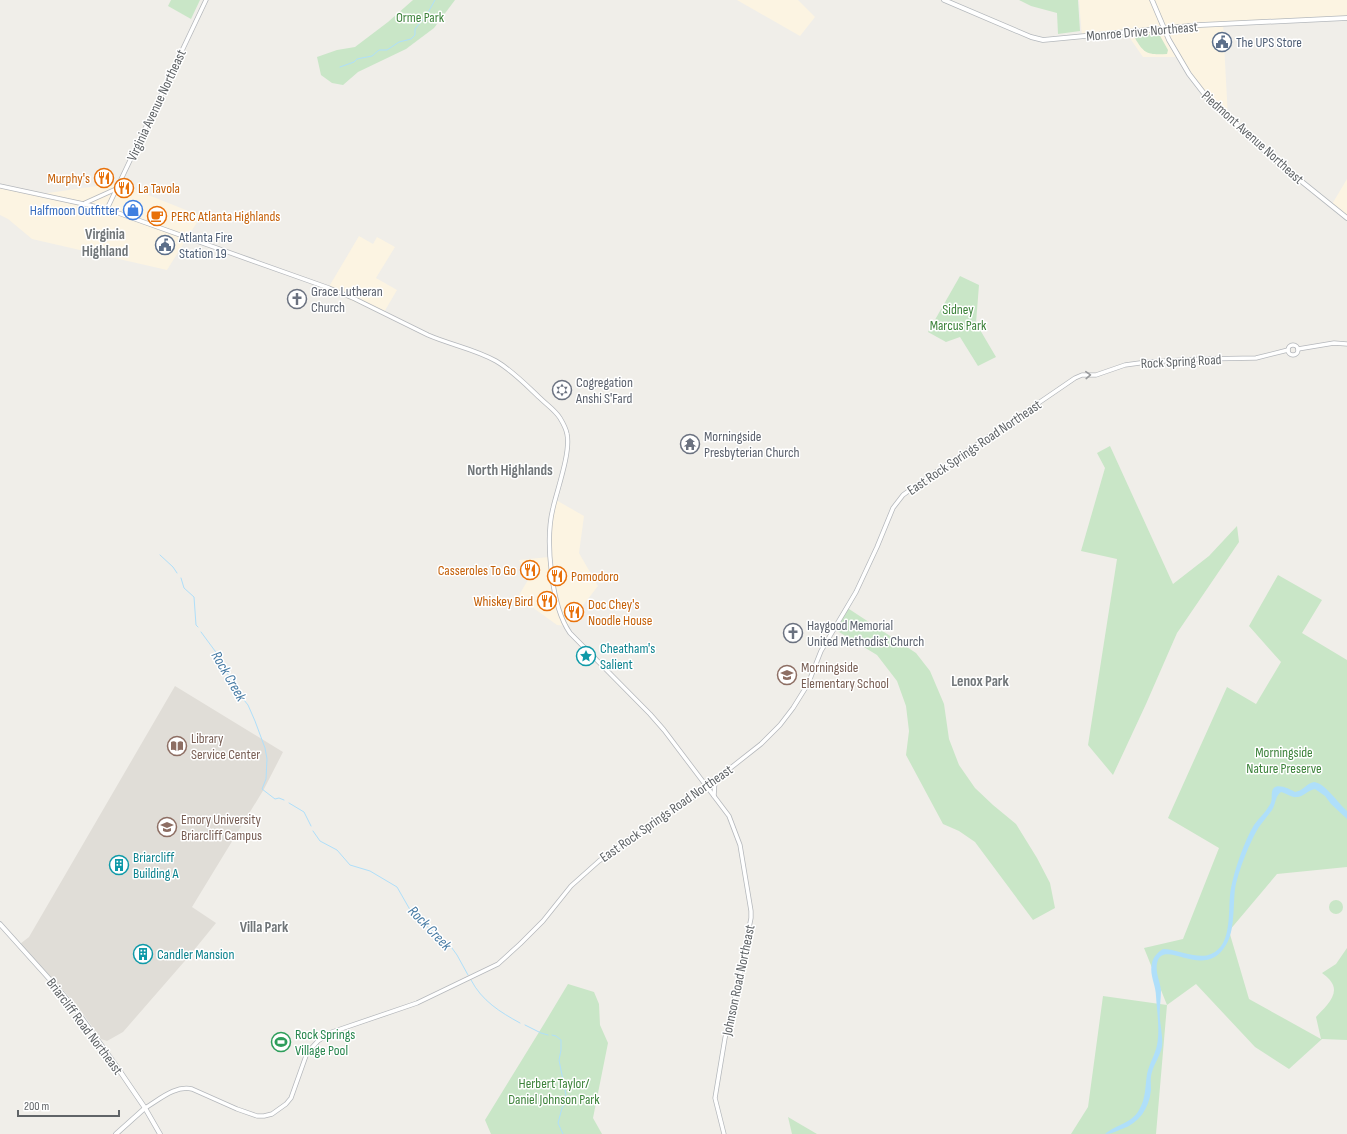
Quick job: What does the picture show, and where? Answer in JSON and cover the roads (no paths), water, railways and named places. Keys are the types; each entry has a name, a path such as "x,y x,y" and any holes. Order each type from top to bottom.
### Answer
{"main road":[{"name":"Monroe Drive Northeast","path":"944,0 1031,37 1043,40 1163,28 1347,18"},
{"name":"Piedmont Avenue Northeast","path":"1152,0 1163,28 1189,74 1206,96 1270,156 1347,218"},
{"name":"Briarcliff Road Northeast","path":"0,924 69,1001 104,1048 145,1108 160,1134"},
{"path":"116,1134 145,1108"}],"street":[{"name":"Virginia Avenue Northeast","path":"107,209 206,0"},
{"name":"Johnson Road Northeast","path":"0,186 107,209 329,288 439,340 486,356 511,372 558,415 566,428 568,444 552,510 550,550 554,585 562,618 570,633 659,724 729,816 737,836 751,911 748,936 725,1038 715,1098 724,1134"},
{"path":"84,204 117,188"},
{"path":"1298,349 1334,344 1347,344"},
{"name":"Rock Spring Road","path":"1075,378 1082,375 1096,375 1100,372 1125,365 1147,362 1256,358 1288,350 1290,346 1293,345 1298,349 1293,355 1289,353 1288,350"},
{"name":"East Rock Springs Road Northeast","path":"145,1108 176,1089 184,1088 192,1089 237,1109 257,1116 264,1116 278,1110 290,1098 307,1054 318,1041 332,1032 417,1003 498,964 543,921 572,886 599,861 637,833 684,804 770,736 796,703 808,684 826,641 863,580 893,508 898,501 921,482 1018,418 1075,378"},
{"path":"714,796 715,780"}],"water":[{"path":"1314,782 1323,786 1347,811 1347,819 1325,796 1315,789 1297,797 1281,792 1279,794 1272,810 1261,825 1248,848 1235,889 1231,933 1226,945 1217,955 1208,960 1198,960 1169,954 1163,955 1158,960 1157,968 1161,990 1160,1016 1162,1047 1151,1074 1150,1097 1145,1109 1138,1119 1128,1126 1110,1134 1105,1134 1136,1115 1143,1101 1147,1074 1158,1039 1156,992 1151,972 1152,963 1155,957 1163,949 1206,956 1218,949 1223,943 1226,934 1231,888 1240,855 1254,825 1270,804 1273,789 1279,786 1295,792"}],"waterway":[{"path":"340,67 354,62 357,59 372,56 379,50 387,50 399,42 411,39 415,35 415,29 426,16 435,0"},
{"name":"Rock Creek","path":"160,555 173,567 177,573"},
{"name":"Rock Creek","path":"181,578 184,588 194,597 196,625 198,627"},
{"name":"Rock Creek","path":"201,632 218,655 236,690 248,705 255,721 265,748 267,759 266,779 262,789 275,799 279,798 284,800"},
{"name":"Rock Creek","path":"289,803 304,812 311,826"},
{"name":"Rock Creek","path":"313,831 320,841 337,850 350,865 370,871 397,887 413,915 449,944 468,975"},
{"name":"Rock Creek","path":"471,980 486,1000 505,1015 520,1023"},
{"name":"Rock Creek","path":"525,1025 548,1035"},
{"name":"Rock Creek","path":"552,1035 561,1040 559,1060 566,1102 562,1108 558,1123 563,1134"}],"place":[{"name":"The UPS Store","path":"1222,42"},
{"name":"Murphy's","path":"104,178"},
{"name":"La Tavola","path":"124,188"},
{"name":"Halfmoon Outfitter","path":"133,210"},
{"name":"PERC Atlanta Highlands","path":"157,216"},
{"name":"Atlanta Fire Station 19","path":"165,245"},
{"name":"Grace Lutheran Church","path":"297,299"},
{"name":"Cogregation Anshi S'Fard","path":"562,390"},
{"name":"Morningside Presbyterian Church","path":"690,444"},
{"name":"Casseroles To Go","path":"530,570"},
{"name":"Pomodoro","path":"557,576"},
{"name":"Whiskey Bird","path":"547,601"},
{"name":"Doc Chey's Noodle House","path":"574,612"},
{"name":"Haygood Memorial United Methodist Church","path":"793,633"},
{"name":"Cheatham's Salient","path":"586,656"},
{"name":"Morningside Elementary School","path":"787,675"},
{"name":"Library Service Center","path":"177,746"},
{"name":"Emory University Briarcliff Campus","path":"167,827"},
{"name":"Briarcliff Building A","path":"119,865"},
{"name":"Candler Mansion","path":"143,954"},
{"name":"Rock Springs Village Pool","path":"281,1042"}],"district":[{"name":"Virginia Highland","path":"105,242"},
{"name":"North Highlands","path":"510,470"},
{"name":"Lenox Park","path":"980,681"},
{"name":"Villa Park","path":"264,927"}],"park label":[{"name":"Orme Park","path":"420,17"},
{"name":"Sidney Marcus Park","path":"958,318"},
{"name":"Morningside Nature Preserve","path":"1284,760"},
{"name":"Herbert Taylor/ Daniel Johnson Park","path":"554,1092"}]}
